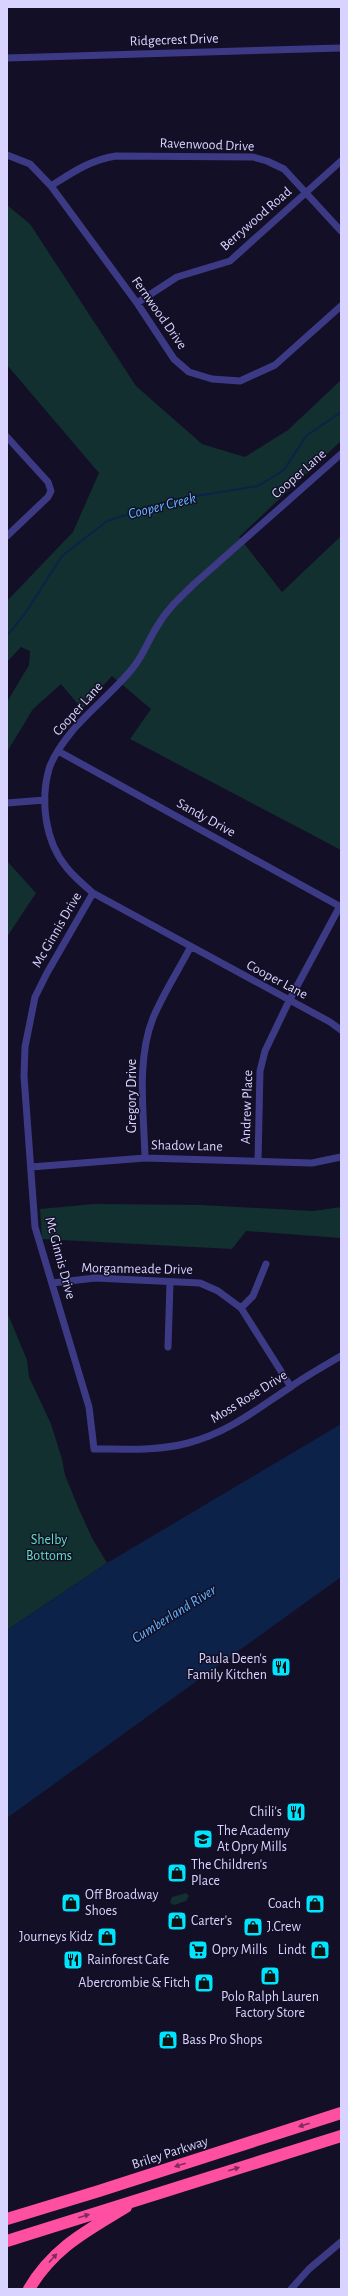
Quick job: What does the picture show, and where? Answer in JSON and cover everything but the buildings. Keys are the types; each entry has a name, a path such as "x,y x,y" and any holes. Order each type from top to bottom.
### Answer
{"highway":[{"name":"Briley Parkway","path":"7,2219 100,2191 341,2113"},
{"path":"7,2241 341,2136"},
{"path":"7,2211 100,2191"},
{"path":"29,2289 52,2258 67,2243 143,2197"}],"street":[{"name":"Ridgecrest Drive","path":"7,58 341,48"},
{"name":"Fernwood Drive","path":"7,155 30,164 51,186 137,303 174,359 189,372 212,379 240,381 275,365 341,306"},
{"name":"Ravenwood Drive","path":"51,186 83,165 98,159 116,156 253,157 284,169 341,231"},
{"name":"Berrywood Road","path":"137,303 177,277 230,261 341,161"},
{"path":"7,437 48,482 51,490 48,497 7,536"},
{"name":"Cooper Lane","path":"341,454 194,584 171,607 157,625 143,656 122,680 73,730 58,752 49,769 45,800 46,822 54,846 66,867 93,893 190,948 341,1030"},
{"name":"Sandy Drive","path":"58,752 340,906"},
{"path":"7,803 45,800"},
{"name":"Mc Ginnis Drive","path":"93,893 47,973 34,1004 25,1047 24,1076 35,1227 90,1407 94,1449"},
{"name":"Andrew Place","path":"258,1161 260,1071 265,1050 288,1001 340,906"},
{"name":"Gregory Drive","path":"145,1158 142,1084 145,1054 153,1019 190,948"},
{"name":"Shadow Lane","path":"31,1167 145,1158 312,1163 341,1157"},
{"path":"241,1308 253,1296 266,1264"},
{"name":"Morganmeade Drive","path":"52,1282 95,1278 170,1283 200,1283 218,1291 241,1308 291,1387"},
{"path":"168,1347 170,1283"},
{"name":"Moss Rose Drive","path":"94,1449 160,1448 187,1443 210,1436 235,1425 291,1387 341,1356"},
{"path":"291,2289 308,2269 341,2242"}],"green space":[{"path":"7,205 30,224 136,386 202,444 245,457 288,430 341,380 341,441 239,537 282,592 341,536 341,850 130,739 151,709 112,676 82,709 61,684 33,709 7,752 7,702 29,665 30,651 21,647 7,662 7,601 73,532 99,473 7,365"},
{"path":"7,861 36,893 7,937"},
{"path":"94,1204 201,1205 313,1211 341,1207 341,1238 246,1231 232,1249 42,1239 40,1209"},
{"name":"Shelby Bottoms","path":"7,1312 27,1360 29,1377 51,1424 62,1459 65,1475 92,1538 107,1563 7,1630"},
{"path":"186,1893 189,1896 186,1901 174,1905 170,1903 172,1897"}],"water":[{"name":"Cumberland River","path":"341,1424 341,1577 7,1818 7,1630 107,1563"}],"waterway":[{"name":"Cooper Creek","path":"7,636 26,612 62,556 107,521 178,499 258,486 284,470 306,436 341,412"}],"place":[{"name":"Paula Deen's Family Kitchen","path":"281,1667"},
{"name":"Chili's","path":"296,1812"},
{"name":"The Academy At Opry Mills","path":"203,1839"},
{"name":"The Children's Place","path":"177,1873"},
{"name":"Off Broadway Shoes","path":"71,1903"},
{"name":"Coach","path":"315,1904"},
{"name":"Carter's","path":"177,1921"},
{"name":"J.Crew","path":"253,1927"},
{"name":"Journeys Kidz","path":"107,1937"},
{"name":"Opry Mills","path":"198,1950"},
{"name":"Lindt","path":"320,1950"},
{"name":"Rainforest Cafe","path":"73,1960"},
{"name":"Polo Ralph Lauren Factory Store","path":"270,1976"},
{"name":"Abercrombie & Fitch","path":"204,1983"},
{"name":"Bass Pro Shops","path":"168,2040"}]}
